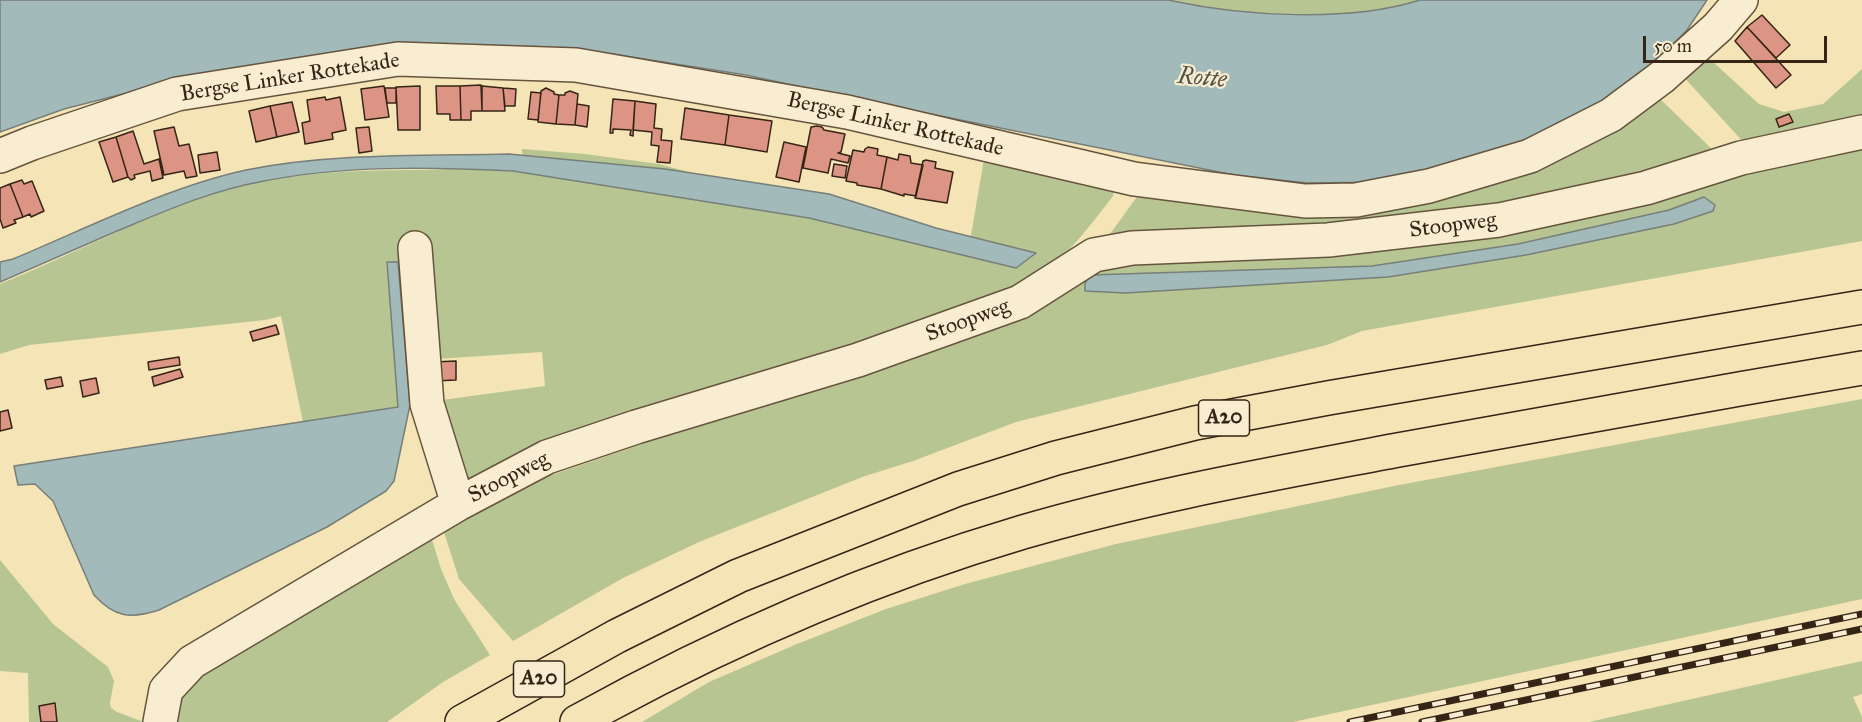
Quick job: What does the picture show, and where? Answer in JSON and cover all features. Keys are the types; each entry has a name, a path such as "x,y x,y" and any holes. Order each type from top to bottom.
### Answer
{"highway":[{"name":"A20","path":"462,722 617,636 738,576 958,489 1056,458 1195,423 1862,306"},
{"name":"A20","path":"577,722 648,683 830,599 916,567 1022,532 1118,507 1253,477 1619,409 1862,368"}],"street":[{"name":"Bergse Linker Rottekade","path":"0,156 177,94 398,59 564,64 847,112 1134,179 1305,201 1356,200 1429,186 1530,156 1611,116 1662,77 1718,27 1742,0"},
{"name":"Stoopweg","path":"160,722 166,690 192,662 458,504 547,457 647,423 858,360 1020,302 1094,255 1132,248 1328,240 1499,220 1646,188 1741,158 1862,132"},
{"path":"415,248 427,404 458,504"}],"green space":[{"path":"1168,0 1420,0 1391,8 1361,12 1294,15 1228,10"},
{"path":"1701,51 1759,104 1784,112 1823,104 1862,69 1862,119 1748,147 1680,73"},
{"path":"1656,95 1718,155 1510,214 1105,241 1139,194 1143,193 1232,209 1273,213 1368,214 1417,206 1472,192 1529,169"},
{"path":"1862,145 1862,241 1362,331 1327,345 1016,422 913,461 865,476 699,542 623,578 513,641 459,579 442,526 517,487 928,346 1084,265 1279,254","holes":["1704,197 1715,205 1713,211 1674,224 1526,255 1388,277 1085,291 1090,275 1372,266 1518,244 1669,210"]},
{"path":"522,149 585,154 659,164 969,247 984,159 1114,190 1113,196 1078,240 1038,278 460,489 435,401 545,386 542,352 406,361 398,262 387,262 398,407 303,422 281,316 265,320 29,345 0,354 0,284 178,206 258,182 313,174 461,169 524,173"},
{"path":"1862,399 1862,599 1293,722 642,722 709,682 886,609 965,584 1116,544 1394,486"},
{"path":"430,533 441,569 454,599 490,655 443,682 387,722 172,722 184,688"},
{"path":"0,560 53,624 108,667 114,681 111,708 144,722 29,722 28,673 0,671"},
{"path":"1862,661 1862,694 1853,697 1862,722 1589,722"}],"water":[{"name":"Rotte","path":"0,0 1168,0 1228,10 1294,15 1361,12 1420,0 1707,0 1687,30 1660,58 1611,98 1519,145 1387,182 1308,183 1234,175 746,75 612,54 564,49 154,86 64,109 0,132"},
{"path":"509,154 665,169 829,194 936,228 1036,253 1016,268 809,218 513,171 386,169 290,176 223,191 117,231 0,282 0,262 13,259 158,197 217,177 278,165 344,158"},
{"path":"1704,197 1715,205 1713,211 1674,224 1526,255 1388,277 1125,293 1085,291 1085,283 1090,275 1372,266 1518,244 1669,210"},
{"path":"387,262 398,262 410,405 394,481 386,491 327,527 159,610 132,615 116,612 102,603 94,595 53,501 35,484 18,485 14,466 398,407"}],"building":[{"path":"1762,15 1790,45 1776,58 1747,27"},
{"path":"1747,27 1791,75 1776,88 1735,41"},
{"path":"481,85 482,111 471,111 471,120 461,120 460,86"},
{"path":"384,86 389,117 365,120 361,89"},
{"path":"420,86 420,130 398,130 396,87"},
{"path":"436,86 460,86 461,120 450,120 450,114 437,114"},
{"path":"482,86 503,88 505,111 482,111"},
{"path":"385,88 396,88 396,103 387,103"},
{"path":"503,88 516,89 515,106 505,106"},
{"path":"546,88 559,95 556,124 538,122 541,91"},
{"path":"570,91 578,94 575,125 556,124 559,95 565,95"},
{"path":"531,92 541,93 538,120 528,119"},
{"path":"325,97 326,100 340,97 346,130 332,133 333,139 305,144 302,123 310,121 307,100"},
{"path":"613,99 635,101 633,136 630,135 631,130 613,129 613,133 610,133"},
{"path":"635,101 656,104 654,128 662,129 661,140 672,141 670,163 657,162 659,146 651,145 652,132 633,130"},
{"path":"292,102 299,132 277,137 270,106"},
{"path":"577,104 589,106 587,127 575,125"},
{"path":"270,106 277,137 256,142 249,111"},
{"path":"685,108 729,115 725,145 681,139"},
{"path":"1789,114 1793,122 1779,127 1776,119"},
{"path":"729,115 772,121 767,152 725,145"},
{"path":"817,126 824,130 845,134 841,152 838,153 850,156 848,163 831,159 828,173 803,168 811,127"},
{"path":"174,127 179,146 189,144 197,176 186,178 184,171 164,175 154,131"},
{"path":"369,127 372,151 359,153 356,128"},
{"path":"133,131 144,164 159,159 163,178 152,181 150,171 134,175 135,178 131,180 128,177 116,137"},
{"path":"116,137 128,177 113,182 99,142"},
{"path":"784,142 806,147 799,182 776,177"},
{"path":"868,147 878,149 877,155 887,157 881,189 846,181 853,150 864,152"},
{"path":"217,152 220,170 200,173 198,155"},
{"path":"899,154 910,156 911,163 923,165 916,196 904,194 904,196 881,189 887,157 898,160"},
{"path":"923,161 936,162 935,168 953,172 947,203 915,198"},
{"path":"834,164 847,166 845,178 832,176"},
{"path":"22,180 24,184 32,181 44,211 31,217 30,214 23,217 10,184"},
{"path":"10,184 23,217 14,220 16,223 3,228 0,219 0,188"},
{"path":"276,325 279,334 253,341 250,332"},
{"path":"179,357 180,365 149,370 148,362"},
{"path":"456,361 456,380 434,381 433,362"},
{"path":"180,369 183,377 154,386 152,377"},
{"path":"61,377 63,386 47,389 45,380"},
{"path":"96,378 99,393 83,397 80,381"},
{"path":"8,410 12,428 0,431 0,412"},
{"path":"55,703 57,722 41,722 39,706"}],"railway":[{"path":"1350,722 1862,614"},
{"path":"1422,722 1862,629"}]}
